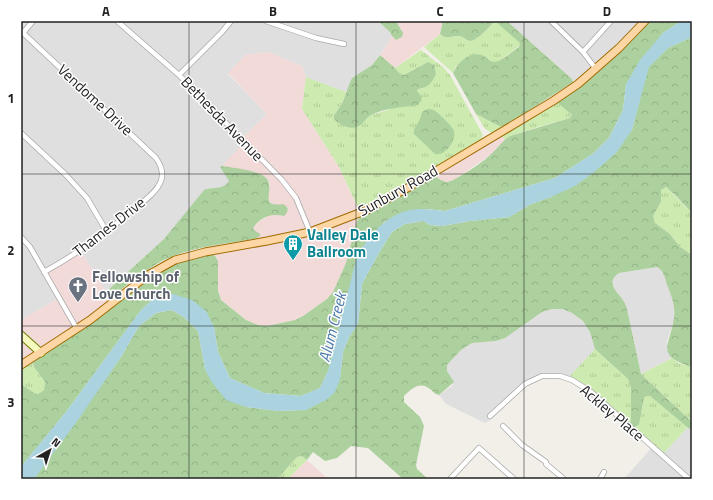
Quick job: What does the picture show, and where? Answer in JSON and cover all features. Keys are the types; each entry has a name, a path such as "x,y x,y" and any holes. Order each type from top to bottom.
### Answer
{"main road":[{"name":"Sunbury Road","path":"21,365 90,320 148,275 175,260 205,252 310,232 367,210 553,101 578,84 596,69 645,21"}],"street":[{"path":"22,32 33,21"},
{"name":"Bethesda Avenue","path":"117,21 179,75 282,180 296,198 310,232"},
{"path":"179,75 231,21"},
{"path":"266,21 316,38 344,44"},
{"path":"551,21 583,52 596,69"},
{"path":"583,52 611,21"},
{"name":"Vendome Drive","path":"22,32 156,158 161,165 163,173"},
{"path":"21,133 65,174 87,198 107,232"},
{"name":"Thames Drive","path":"44,272 69,258 107,232 143,202 157,187 163,173"},
{"path":"21,237 30,247 76,329"},
{"path":"21,335 41,353"},
{"name":"Ackley Place","path":"490,416 525,384 542,376 560,376 572,380 591,392 689,479"},
{"path":"503,426 522,445 546,462 546,464 564,479"},
{"path":"450,479 479,448 514,479"},
{"path":"600,479 604,472"}],"shaded area":[{"path":"21,21 282,21 286,23 287,21 378,21 390,32 392,36 372,65 352,78 346,92 306,77 302,66 268,52 245,55 228,74 267,114 243,137 246,141 227,185 220,188 209,188 164,239 106,292 80,250 59,298 21,320"},
{"path":"396,21 443,21 440,34 395,68 380,55 392,36 396,40 402,30"},
{"path":"507,21 639,21 621,40 573,82 572,79"},
{"path":"268,52 302,66 306,77 302,109 339,167 361,216 357,221 346,263 333,292 327,299 303,316 295,320 267,326 258,325 246,320 221,300 218,291 218,261 215,256 211,254 210,247 255,239 253,229 254,226 260,221 272,214 284,216 268,199 270,183 262,175 222,166 246,141 243,137 267,114 228,73 245,55"},
{"path":"498,130 505,140 489,156 455,179 448,182 442,181 430,170"},
{"path":"80,250 115,306 21,370 21,320 59,298 44,271"},
{"path":"657,267 665,276 674,306 675,317 667,341 668,351 672,358 641,374 627,309 623,300 615,289 612,280 614,276 619,273"},
{"path":"552,309 563,309 572,313 583,321 590,332 595,349 567,380 544,378 529,384 492,419 485,423 446,404 439,395 453,385 447,371 447,365 461,350 472,343 496,341 505,338 542,312"},
{"path":"688,427 692,431 692,479 624,479 654,445 664,453"},
{"path":"307,460 328,479 288,479"}],"green space":[{"path":"378,21 396,21 403,33 402,37 396,40"},
{"path":"443,21 495,21 476,39 470,41 460,36 442,36 440,34"},
{"path":"495,21 521,43 498,62 492,62 482,55 456,66 453,73 424,47 440,34 444,37 460,36 473,41"},
{"path":"495,21 507,21 572,79 573,82 505,126 499,126 476,114 453,73 458,65 468,56 477,54 482,55 495,62 504,58 519,47 520,43"},
{"path":"648,21 681,21 663,33 626,84 623,110 609,138 594,153 555,178 445,211 427,209 384,222 328,371 320,388 301,396 264,393 230,378 218,352 214,327 155,297 141,310 66,412 24,463 21,469 21,384 38,394 44,390 45,382 34,367 33,362 96,320 155,275 190,258 211,254 215,256 218,261 218,291 221,300 246,320 258,325 267,326 295,320 303,316 327,299 333,292 346,263 357,221 361,216 385,205 434,175 440,180 446,182 456,178 487,158 504,140 510,136 570,118 572,115 558,103 558,101 571,93 595,74 617,54"},
{"path":"692,37 692,213 666,187 661,190 661,202 653,216 655,223 670,234 679,246 692,255 692,367 680,363 673,358 669,354 667,348 674,318 674,305 664,275 661,271 657,267 619,273 615,276 613,283 615,290 624,301 627,309 641,374 692,422 692,431 650,396 646,396 644,398 639,425 634,427 631,424 631,387 628,379 595,349 590,332 583,321 572,313 563,309 552,309 542,312 505,338 496,341 472,343 461,350 447,365 447,371 454,382 439,395 426,387 416,386 404,396 404,402 420,417 424,426 416,465 417,469 428,479 403,479 368,448 351,446 337,458 325,461 313,452 307,460 302,456 297,457 277,479 34,479 121,357 139,326 156,313 172,310 185,318 198,331 205,369 246,407 278,411 306,410 340,379 343,352 349,337 358,324 362,284 392,232 405,224 423,221 430,225 442,226 470,221 509,217 531,204 551,197 632,130 648,67 668,48"},
{"path":"421,50 443,67 450,75 483,135 481,139 389,195 359,210 339,167 302,109 306,77 346,92 342,104 334,115 358,127 371,115 388,110 418,89 424,88 428,62 404,75 401,75 395,68"},
{"path":"380,55 401,75 404,75 428,62 434,65 436,74 429,84 418,89 417,91 422,97 418,105 394,108 376,113 369,116 363,123 354,128 341,125 334,119 334,115 342,104 352,78 372,65"},
{"path":"558,101 572,115 570,118 510,136 505,140 501,134"},
{"path":"424,110 434,110 440,115 454,131 452,144 446,151 439,154 435,154 414,134 422,113"},
{"path":"476,114 499,126 505,126 492,133 485,129"},
{"path":"222,166 259,173 264,176 269,183 269,201 275,205 285,205 288,209 286,214 284,216 271,215 259,221 253,229 260,234 260,236 255,239 194,249 160,262 110,298 106,292 164,239 204,190 223,186 229,181 220,167"},
{"path":"666,187 692,213 692,255 679,246 670,234 655,223 653,216 661,202 661,190"},
{"path":"595,349 628,379 631,386 631,424 586,385 570,376"},
{"path":"672,358 678,363 692,367 692,422 641,374"},
{"path":"33,362 34,367 45,382 44,390 38,394 34,394 21,384 21,370"},
{"path":"646,396 650,396 688,427 664,453 634,427 639,425 644,398"},
{"path":"302,456 307,460 288,479 277,479 297,457"}],"water":[{"path":"681,21 692,21 692,37 668,48 649,67 632,130 616,153 593,173 575,186 531,204 509,217 470,221 442,226 430,225 423,221 405,224 392,232 362,284 358,324 349,337 343,352 340,379 335,392 326,400 306,410 278,411 246,407 226,400 211,381 205,369 198,331 185,318 172,310 156,313 139,326 121,357 78,420 34,479 21,479 21,469 24,463 66,412 141,310 155,297 173,294 192,300 206,311 214,327 218,352 230,378 264,393 301,396 320,388 328,371 357,256 378,228 391,217 407,211 421,209 445,211 555,178 594,153 609,138 623,110 626,84 640,60 663,33"}],"place":[{"name":"Valley Dale Ballroom","path":"293,261"},
{"name":"Fellowship of Love Church","path":"78,303"}],"water label":[{"name":"Alum Creek","path":"332,327"}]}
